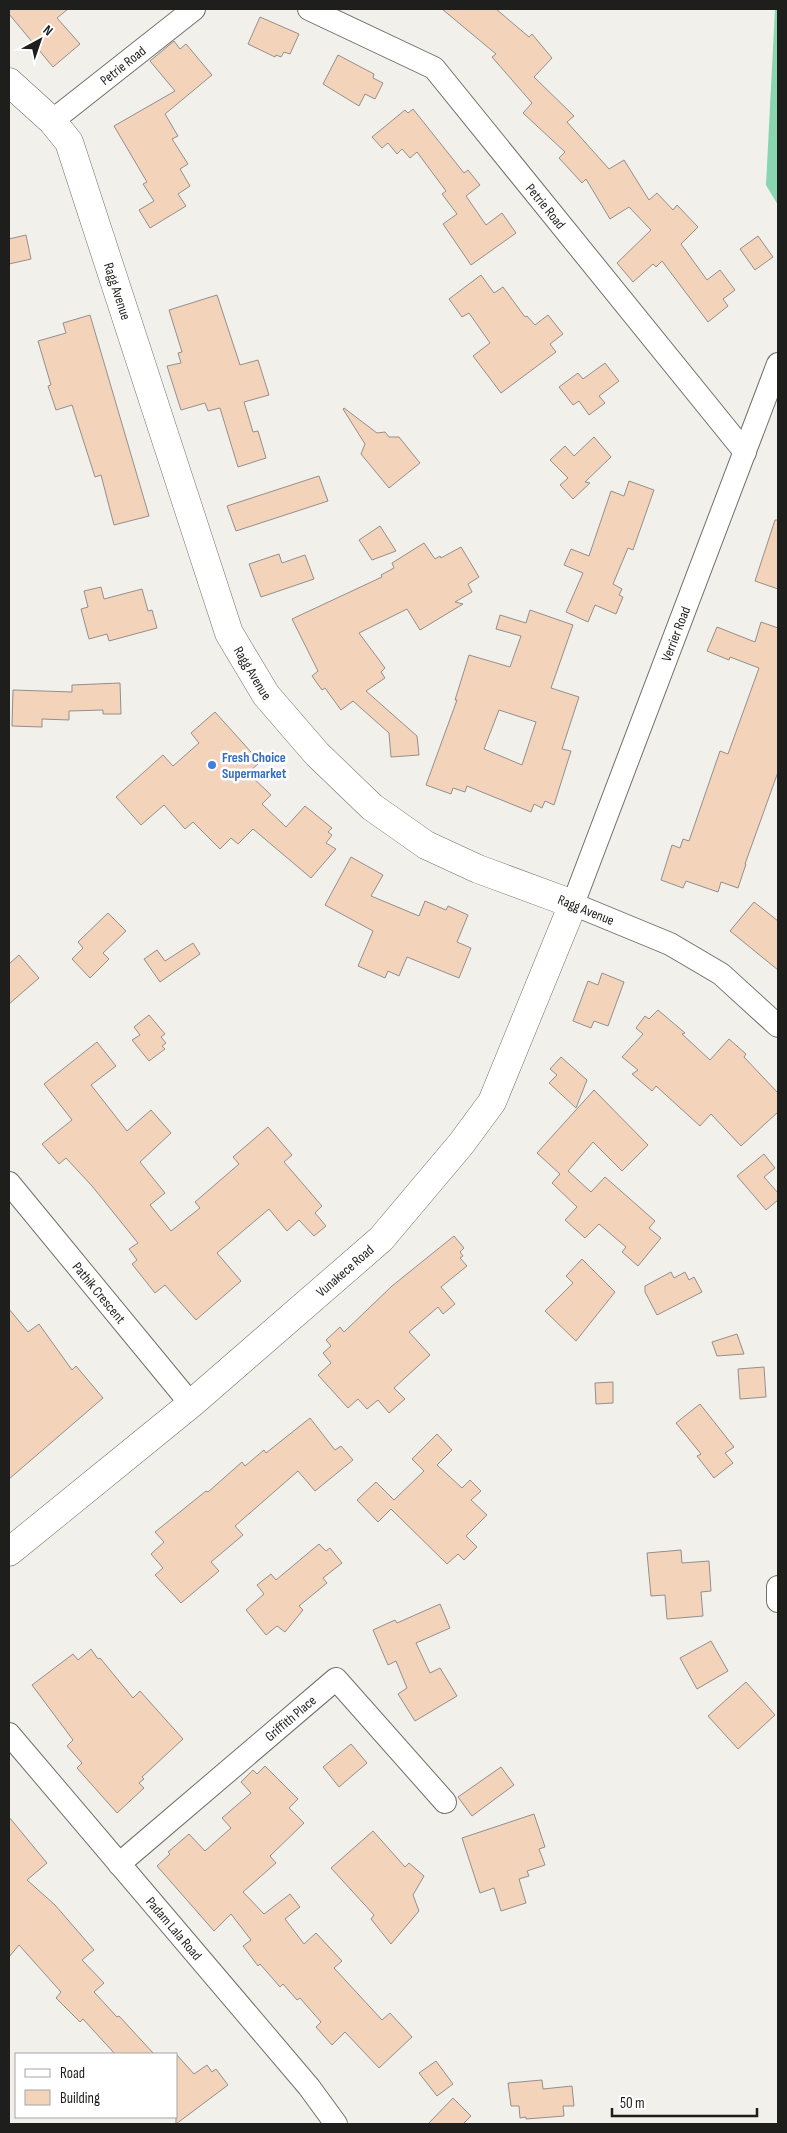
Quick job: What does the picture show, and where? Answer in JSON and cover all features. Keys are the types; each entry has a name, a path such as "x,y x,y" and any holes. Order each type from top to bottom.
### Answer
{"main road":[{"name":"Ragg Avenue","path":"9,82 52,121 69,142 229,633 266,695 317,754 372,807 426,845 478,869 573,904"},
{"name":"Vunakece Road","path":"9,1552 191,1404 382,1239 461,1144 492,1102 573,904"}],"street":[{"name":"Petrie Road","path":"52,121 194,9"},
{"name":"Petrie Road","path":"309,9 434,68 745,452"},
{"name":"Verrier Road","path":"573,904 778,364"},
{"name":"Ragg Avenue","path":"573,904 670,944 721,974 778,1026"},
{"name":"Pathik Crescent","path":"9,1183 191,1404"},
{"path":"778,1587 778,1600"},
{"name":"Griffith Place","path":"119,1864 336,1679 445,1802"},
{"name":"Padam Lala Road","path":"9,1734 309,2087 336,2124"}],"green space":[{"path":"775,9 778,9 778,205 766,185"}],"building":[{"path":"9,9 68,9 57,18 80,44 53,67 9,14"},
{"path":"442,9 496,9 529,37 532,34 552,58 534,77 574,116 567,122 609,169 624,160 649,200 657,193 673,210 677,205 698,227 681,244 707,280 720,270 735,290 723,299 728,306 708,322 662,261 656,267 653,264 633,282 617,263 651,230 629,207 610,219 586,179 582,183 559,158 565,152 523,113 532,103 492,57 496,54"},
{"path":"260,17 299,34 290,54 284,52 281,57 276,55 275,57 248,44"},
{"path":"174,41 180,49 186,44 212,75 165,114 178,136 172,139 188,164 180,169 190,186 178,194 186,206 150,228 139,210 154,201 143,184 147,182 114,126 175,91 150,61"},
{"path":"338,55 374,74 373,78 383,83 375,99 365,94 359,106 323,84"},
{"path":"413,109 464,173 468,170 480,185 466,196 486,225 502,213 516,233 471,265 443,224 457,214 442,194 446,191 417,152 410,158 402,149 397,154 388,143 382,148 372,137 405,110 408,113"},
{"path":"26,235 31,259 9,264 9,239"},
{"path":"758,236 773,257 755,270 740,249"},
{"path":"481,275 494,293 503,287 525,317 527,316 535,325 548,315 563,334 550,344 556,352 501,393 473,356 490,343 469,313 462,317 449,299"},
{"path":"217,295 240,365 258,360 269,395 244,402 253,432 258,431 266,458 238,467 220,408 208,411 205,403 181,410 167,366 181,363 178,353 182,352 169,310"},
{"path":"90,315 149,516 114,525 101,475 95,477 72,405 56,410 48,386 51,385 38,341 66,333 63,323"},
{"path":"605,363 619,381 599,396 605,403 589,415 579,401 573,405 559,387 578,373 583,379"},
{"path":"344,408 377,433 385,432 389,437 399,437 420,463 389,488 361,454 365,444"},
{"path":"594,437 611,457 585,482 590,483 573,499 560,485 568,478 550,460 565,446 574,456"},
{"path":"319,476 328,501 236,531 227,506"},
{"path":"629,481 654,490 633,550 628,548 613,584 622,589 619,595 623,597 616,614 595,605 588,622 566,612 583,573 564,565 571,549 589,556 611,491 624,496"},
{"path":"775,520 778,520 778,589 755,581"},
{"path":"380,526 396,551 372,560 359,540"},
{"path":"424,543 435,559 440,556 441,558 461,547 479,577 468,584 472,592 455,602 463,604 420,630 407,609 359,633 385,668 381,672 385,678 366,691 417,736 419,755 391,757 389,733 353,701 341,710 325,688 322,690 312,676 318,671 292,619 382,577 381,575 394,568 392,563"},
{"path":"279,554 282,563 305,555 314,579 261,597 249,564"},
{"path":"101,587 104,599 142,589 148,611 152,610 157,628 109,641 107,634 89,639 81,609 88,607 84,591"},
{"path":"530,610 573,625 551,688 579,697 562,749 571,751 554,805 545,801 542,808 534,804 531,812 467,786 465,792 453,788 451,794 426,785 457,700 455,700 469,655 510,667 521,636 496,629 500,615 526,623","holes":["499,710 536,722 522,765 484,749"]},
{"path":"761,622 778,628 778,772 738,888 721,882 718,892 686,881 683,888 661,880 672,845 680,848 683,839 689,841 720,751 728,754 759,668 730,657 729,660 707,651 717,627 755,642"},
{"path":"120,683 121,714 103,714 103,710 69,711 69,720 42,719 42,727 12,726 13,690 72,692 72,685"},
{"path":"215,712 260,762 248,773 271,795 262,804 286,827 305,806 332,828 328,832 332,835 326,843 336,849 311,878 253,829 238,844 231,838 220,849 193,822 185,829 164,805 141,825 116,797 163,755 173,766 199,743 191,733"},
{"path":"351,857 383,875 371,896 419,916 425,901 446,910 448,906 468,915 457,942 471,948 459,978 407,957 399,976 388,971 385,978 358,966 373,931 325,905"},
{"path":"754,902 778,921 778,970 730,931"},
{"path":"108,913 126,931 103,953 109,959 90,978 72,959 83,948 78,942"},
{"path":"193,943 200,954 160,982 144,959 157,950 165,961"},
{"path":"19,955 39,978 9,1004 9,964"},
{"path":"602,973 624,982 608,1026 594,1021 591,1028 573,1021 588,981 598,985"},
{"path":"658,1010 685,1033 682,1034 710,1060 729,1039 746,1054 744,1057 778,1093 778,1112 741,1146 711,1114 700,1126 656,1086 652,1091 632,1074 638,1070 622,1057 643,1034 636,1028 645,1016 649,1019"},
{"path":"149,1015 165,1034 161,1037 166,1043 162,1046 165,1049 149,1061 132,1040 140,1035 134,1027"},
{"path":"97,1042 116,1066 91,1085 127,1131 151,1110 171,1133 140,1162 165,1193 150,1205 171,1231 200,1208 195,1202 239,1164 233,1157 268,1127 292,1155 284,1162 322,1206 315,1213 326,1226 314,1236 299,1220 287,1231 269,1209 217,1253 241,1281 196,1320 165,1285 155,1293 132,1264 137,1260 129,1249 138,1243 92,1186 66,1158 59,1164 42,1144 72,1120 44,1084"},
{"path":"561,1057 587,1080 576,1108 549,1083 557,1075 550,1069"},
{"path":"594,1090 648,1145 622,1171 593,1142 568,1171 591,1192 605,1177 655,1221 649,1228 661,1238 638,1266 622,1252 626,1247 599,1224 585,1238 565,1220 577,1207 552,1183 560,1174 537,1153"},
{"path":"764,1154 775,1168 764,1177 778,1193 778,1200 766,1210 737,1176"},
{"path":"454,1236 464,1248 460,1252 463,1256 460,1258 467,1266 441,1287 455,1304 443,1314 438,1307 409,1332 430,1355 394,1388 405,1399 389,1413 378,1400 367,1409 358,1399 348,1408 318,1375 331,1363 323,1353 331,1346 326,1340 340,1327 344,1332 392,1286"},
{"path":"582,1259 615,1292 576,1341 545,1311 573,1283 566,1276"},
{"path":"671,1272 674,1278 685,1272 689,1280 694,1277 702,1292 657,1315 645,1292 645,1286"},
{"path":"9,1309 28,1332 39,1324 72,1370 76,1366 103,1398 9,1479"},
{"path":"737,1334 744,1354 717,1356 712,1342"},
{"path":"764,1367 766,1397 740,1399 738,1369"},
{"path":"613,1382 613,1403 596,1404 595,1383"},
{"path":"700,1404 734,1447 725,1453 733,1463 714,1478 697,1456 701,1454 676,1423"},
{"path":"310,1418 335,1450 341,1446 353,1460 315,1491 298,1471 235,1526 243,1535 211,1562 219,1571 181,1603 155,1575 163,1568 151,1554 164,1542 155,1532 206,1491 208,1492 242,1462 245,1466 264,1450 266,1453"},
{"path":"437,1434 452,1450 437,1465 462,1488 470,1480 481,1491 471,1500 487,1515 466,1536 477,1547 464,1560 458,1554 447,1564 391,1509 378,1522 357,1500 376,1482 394,1500 424,1471 412,1459"},
{"path":"319,1544 326,1551 330,1548 342,1563 323,1578 327,1583 299,1606 303,1610 285,1632 277,1626 266,1635 246,1610 264,1594 257,1585 271,1574 276,1580"},
{"path":"681,1550 682,1563 709,1561 711,1591 701,1592 703,1616 667,1619 665,1595 651,1596 647,1553"},
{"path":"440,1604 450,1628 416,1643 430,1673 440,1668 457,1696 415,1721 398,1694 407,1688 396,1661 388,1665 373,1630 395,1620 397,1623"},
{"path":"711,1641 728,1671 697,1689 680,1658"},
{"path":"91,1649 133,1698 140,1691 183,1739 142,1777 144,1779 139,1783 144,1788 117,1813 77,1768 82,1763 67,1746 73,1740 32,1685 73,1654 78,1660"},
{"path":"746,1682 775,1715 738,1749 708,1716"},
{"path":"351,1744 367,1763 339,1787 323,1767"},
{"path":"265,1766 298,1799 289,1808 304,1823 270,1856 276,1863 243,1892 264,1914 290,1894 300,1907 285,1919 304,1944 316,1933 342,1961 334,1968 382,2020 390,2013 412,2037 379,2068 345,2032 332,2045 316,2027 321,2022 300,1998 297,2000 283,1984 280,1987 260,1964 258,1966 243,1946 251,1940 231,1914 214,1931 157,1866 170,1854 168,1852 189,1834 205,1851 231,1828 222,1818 251,1793 241,1782 253,1770 257,1774"},
{"path":"501,1767 514,1785 472,1816 458,1797"},
{"path":"534,1814 545,1847 539,1849 545,1865 527,1871 529,1876 519,1879 526,1903 501,1911 494,1888 480,1893 462,1838"},
{"path":"9,1817 47,1863 27,1880 55,1905 94,1950 82,1960 104,1983 94,1992 153,2053 114,2053 83,2019 80,2022 56,1998 61,1992 19,1945 9,1957"},
{"path":"373,1831 405,1867 409,1863 424,1876 413,1895 419,1911 391,1944 371,1919 374,1915 331,1868"},
{"path":"178,2056 194,2074 207,2065 212,2072 216,2069 228,2085 176,2124 176,2118 178,2118"},
{"path":"436,2061 453,2084 437,2096 419,2073"},
{"path":"542,2080 543,2089 572,2086 574,2106 563,2106 564,2116 520,2118 519,2106 511,2106 508,2083"},
{"path":"453,2098 471,2116 463,2124 428,2124"}],"place":[{"name":"Fresh Choice Supermarket","path":"212,765"}]}
